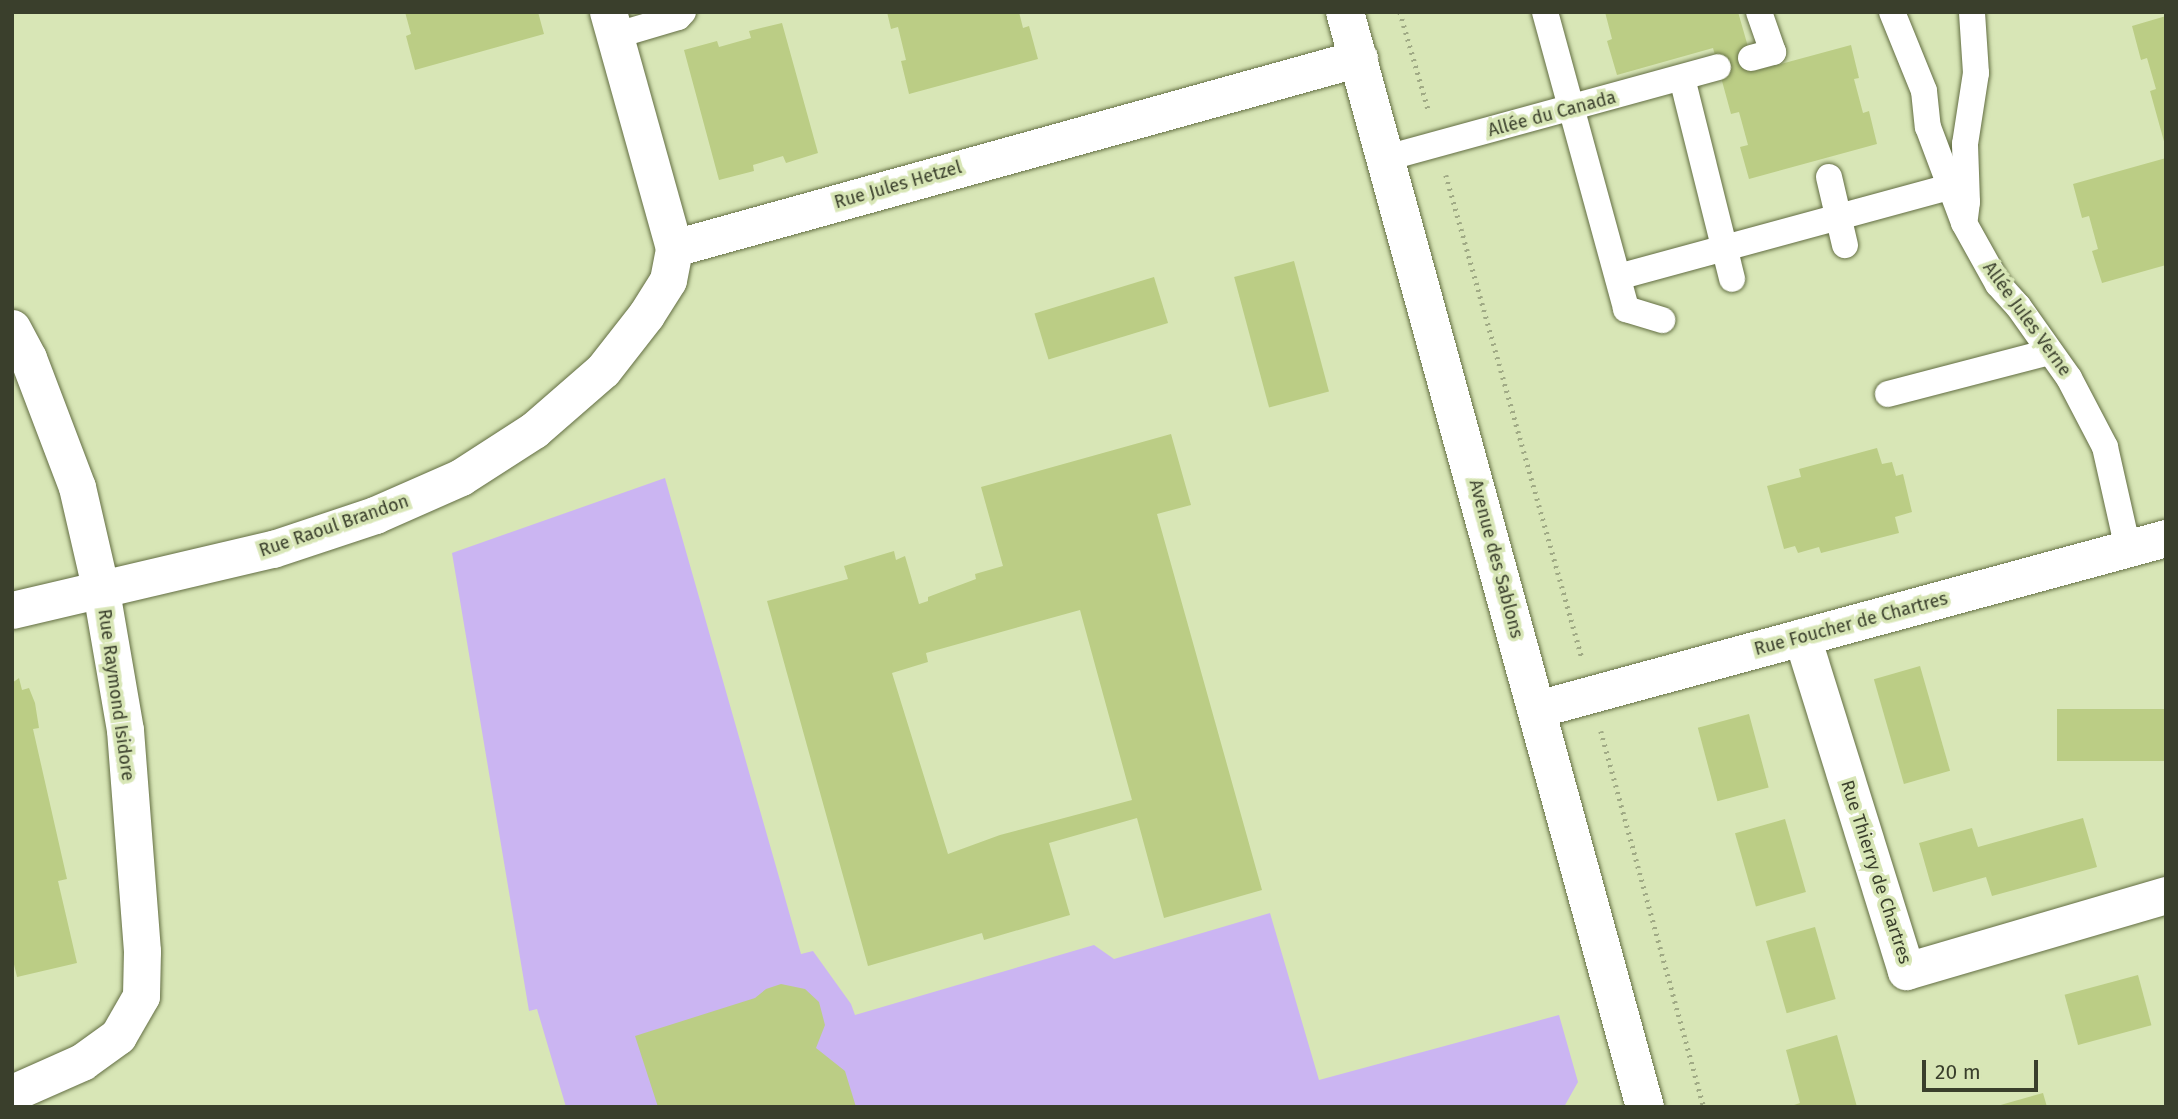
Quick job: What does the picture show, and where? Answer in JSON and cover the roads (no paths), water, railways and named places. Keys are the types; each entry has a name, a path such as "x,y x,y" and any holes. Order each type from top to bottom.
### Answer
{"street":[{"path":"674,248 611,24 678,17 683,12"},
{"name":"Avenue des Sablons","path":"1345,12 1645,1107"},
{"path":"1545,12 1626,309 1662,320"},
{"path":"1751,58 1773,52 1759,12"},
{"name":"Allée Jules Verne","path":"1892,12 1924,91 1928,127 1964,223 1998,284 2018,306 2075,388 2105,447 2128,549"},
{"path":"1964,223 1967,202 1965,144 1976,73 1972,12"},
{"name":"Rue Jules Hetzel","path":"674,248 1359,58"},
{"name":"Allée du Canada","path":"1386,158 1572,110 1718,67"},
{"path":"1682,78 1732,279"},
{"path":"1829,177 1845,245"},
{"path":"1618,277 1949,187"},
{"name":"Rue Raoul Brandon","path":"12,610 273,549 376,516 461,477 534,430 603,370 646,315 668,280 674,248"},
{"name":"Rue Raymond Isidore","path":"12,328 28,358 76,487 101,591 125,730 142,951 141,996 118,1036 82,1062 12,1093"},
{"path":"1888,394 2049,352"},
{"name":"Rue Foucher de Chartres","path":"1537,709 2166,538"},
{"name":"Rue Thierry de Chartres","path":"1802,637 1906,971 2166,895"}]}
